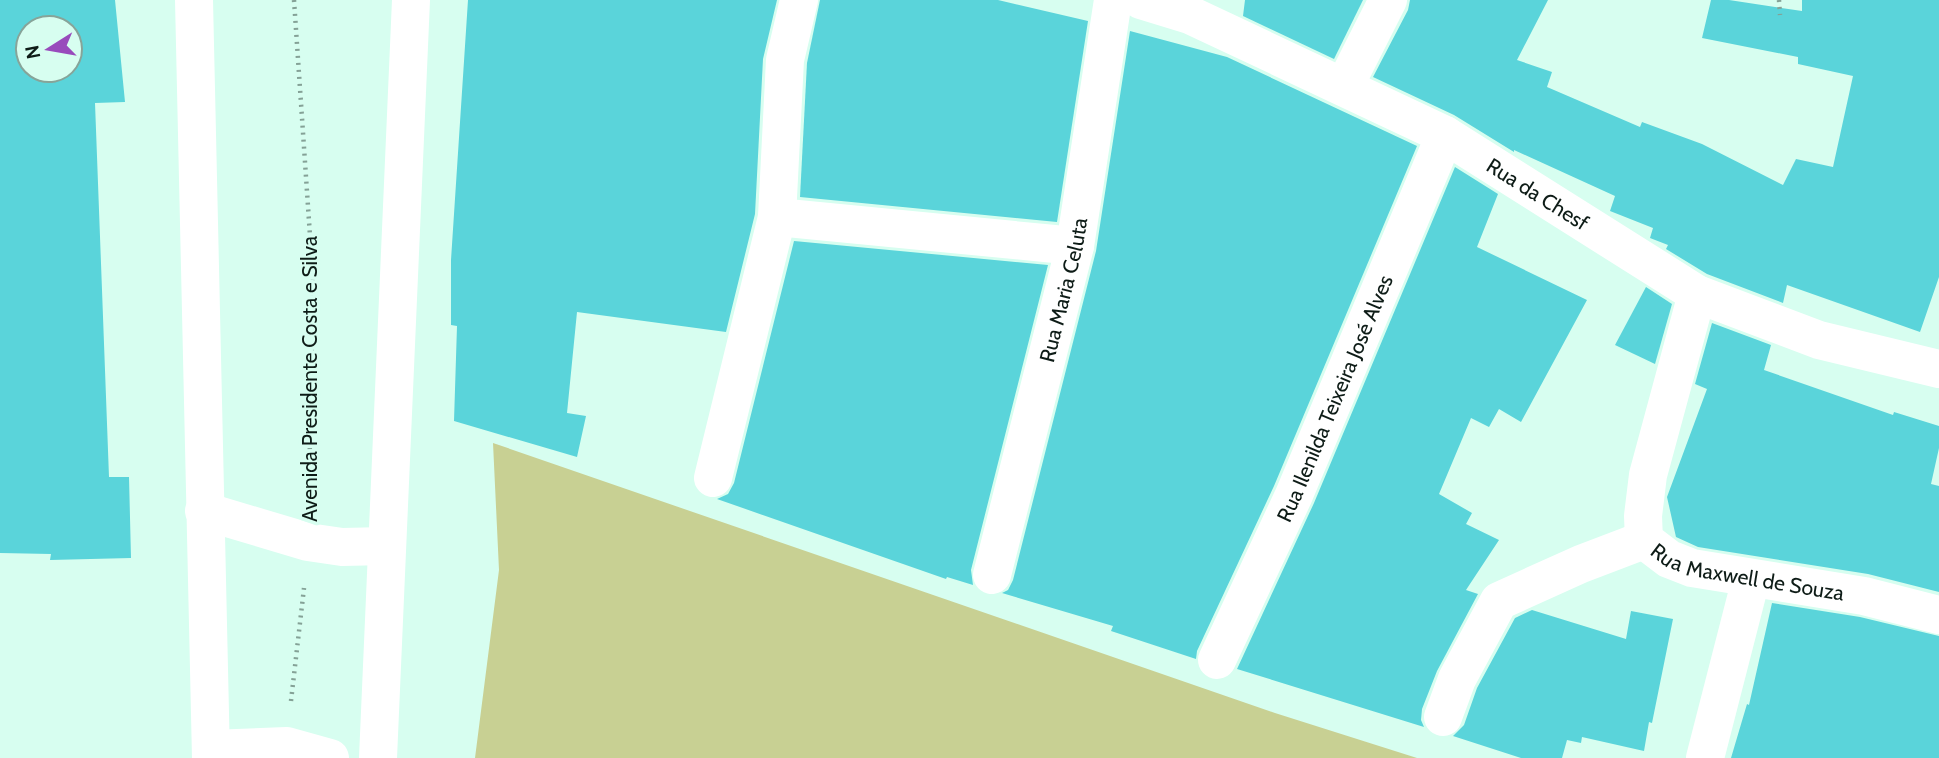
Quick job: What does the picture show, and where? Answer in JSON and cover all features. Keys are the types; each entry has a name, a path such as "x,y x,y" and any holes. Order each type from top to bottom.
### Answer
{"street":[{"path":"194,0 211,753 287,746 330,758"},
{"path":"379,758 411,0"},
{"path":"713,478 777,217 785,60 799,0"},
{"name":"Rua Maria Celuta","path":"992,575 1075,246 1113,0"},
{"name":"Rua da Chesf","path":"1142,0 1190,15 1445,135 1697,293 1819,341 1936,359"},
{"path":"1344,87 1388,0"},
{"name":"Rua Ilenilda Teixeira José Alves","path":"1217,660 1294,495 1445,135"},
{"path":"777,217 1075,246"},
{"name":"Rua Maxwell de Souza","path":"1697,293 1648,475 1643,516 1644,540 1669,559 1692,568 1864,596 1939,615"},
{"path":"204,511 309,542 342,547 386,546"},
{"path":"1443,717 1457,679 1499,601 1581,564 1644,540"},
{"path":"1705,758 1751,579"}],"path":[{"name":"Avenida Presidente Costa e Silva","path":"287,746 309,542 313,280 294,0"},
{"path":"1779,0 1780,15"}],"green space":[{"path":"493,443 1275,713 1417,758 475,758 499,570"}],"building":[{"path":"0,0 115,0 125,102 95,103 109,477 129,477 131,558 50,560 51,554 0,553"},
{"path":"468,0 777,0 763,59 755,214 726,332 577,312 567,413 586,416 577,457 454,421 457,326 451,325 451,260"},
{"path":"820,0 998,0 1088,21 1057,222 800,197 807,63"},
{"path":"1245,0 1363,0 1334,59 1243,16"},
{"path":"1410,0 1548,0 1517,60 1552,72 1547,87 1640,127 1642,122 1702,144 1783,185 1796,159 1833,167 1853,76 1798,64 1798,57 1702,38 1711,0 1729,0 1802,11 1802,0 1939,0 1939,277 1920,332 1787,285 1783,303 1707,274 1666,249 1668,245 1650,238 1653,228 1610,211 1615,196 1514,152 1454,115 1373,77 1408,10"},
{"path":"1130,31 1227,57 1417,146 1274,486 1197,651 1196,659 1111,631 1113,626 1002,593 1008,590 1013,580 1096,251"},
{"path":"1455,167 1498,194 1477,247 1587,300 1521,422 1499,409 1489,427 1471,418 1439,494 1472,513 1466,524 1499,540 1466,590 1478,594 1437,671 1422,709 1421,720 1424,727 1237,669 1314,503"},
{"path":"794,241 1048,265 971,570 973,585 947,577 946,579 717,499 728,494 734,483"},
{"path":"1646,287 1672,304 1655,364 1615,345"},
{"path":"1712,323 1771,345 1764,370 1893,415 1894,412 1939,426 1939,448 1931,484 1939,486 1939,592 1868,574 1698,547 1676,537 1667,497 1707,389 1695,384"},
{"path":"1772,603 1860,617 1939,636 1939,758 1731,758 1747,704 1749,705"},
{"path":"1532,610 1626,639 1631,611 1673,619 1644,751 1582,737 1581,743 1567,740 1562,758 1521,758 1453,736 1464,725 1477,688 1515,618"}]}
